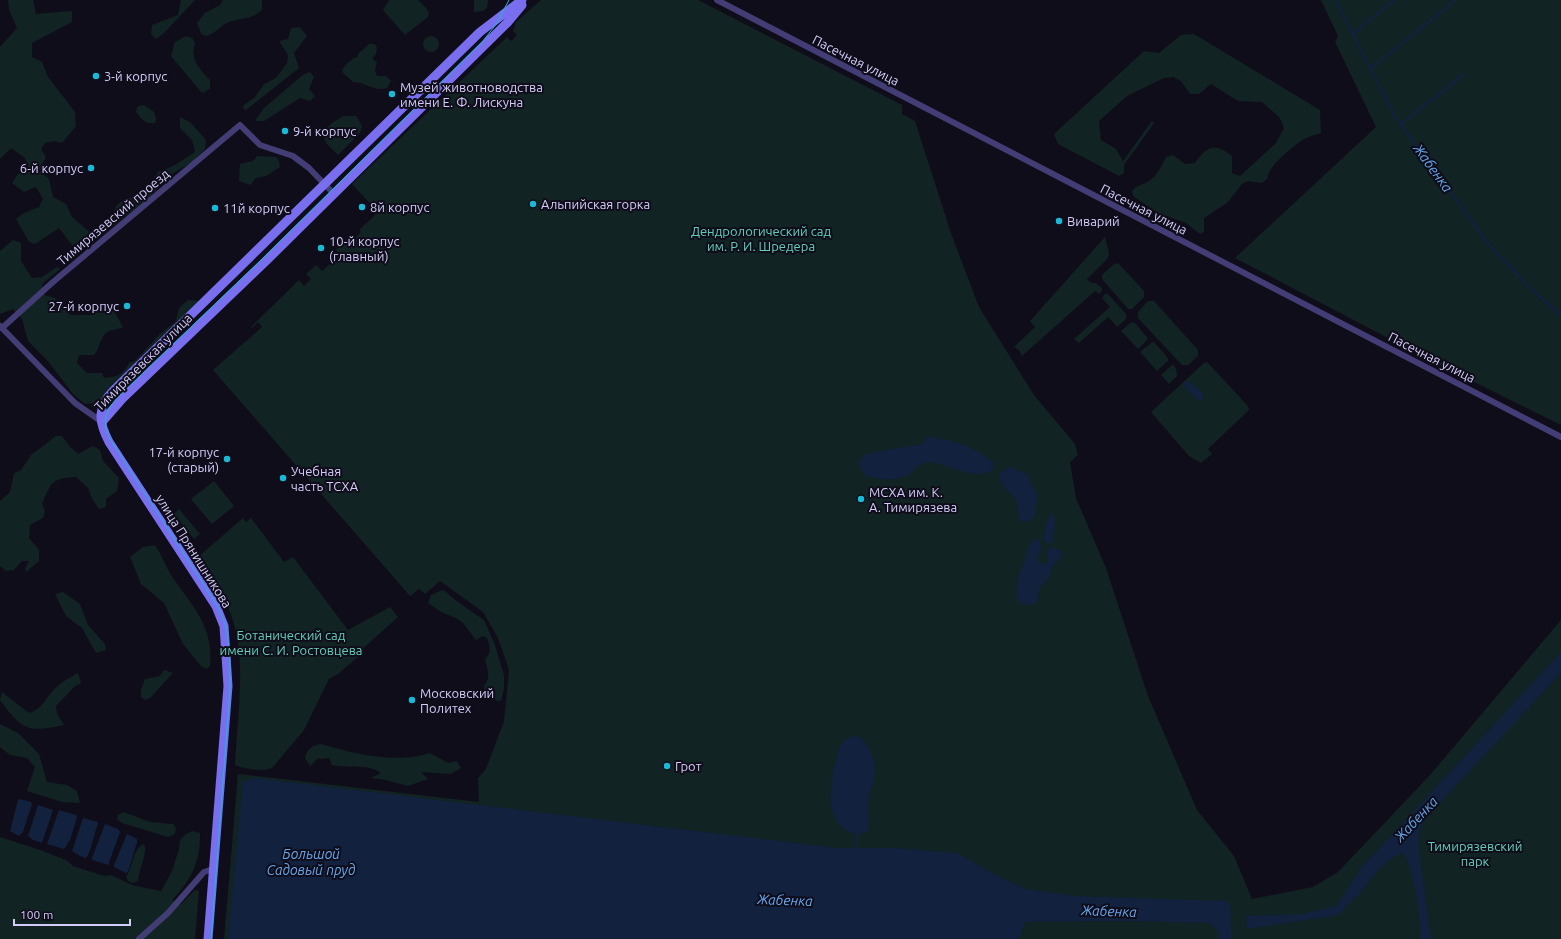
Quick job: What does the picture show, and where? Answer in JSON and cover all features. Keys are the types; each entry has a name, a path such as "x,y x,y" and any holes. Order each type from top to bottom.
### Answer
{"main road":[{"name":"Тимирязевская улица","path":"102,422 101,407 104,400 480,32 522,0"},
{"name":"Тимирязевская улица","path":"102,422 122,399 334,194 507,23 526,0"},
{"name":"улица Прянишникова","path":"102,422 104,432 109,442 216,606 223,622 228,686 208,939"}],"street":[{"name":"Пасечная улица","path":"717,0 1561,437"},
{"name":"Тимирязевский проезд","path":"1,327 52,282 240,125 260,145 293,156 309,168 325,185"},
{"path":"325,185 334,194"},
{"path":"1,327 75,403 102,422"},
{"path":"139,939 168,913 204,872 213,869"}],"green space":[{"path":"8,0 33,0 36,14 72,11 72,22 32,43 32,57 42,62 48,77 75,112 76,126 62,143 54,141 45,143 41,149 46,157 39,170 49,179 53,197 66,204 72,217 93,235 89,246 80,251 75,249 59,228 35,244 29,242 16,219 24,213 39,207 43,199 36,187 24,192 12,183 18,174 29,166 24,157 11,148 0,159 0,47 17,28 9,10"},
{"path":"181,0 195,0 163,34 156,39 151,34 152,25 178,15"},
{"path":"223,0 262,0 262,10 250,17 226,23 207,36 201,34 197,23 205,13 220,5"},
{"path":"389,0 418,0 429,13 428,17 405,35 383,10"},
{"path":"474,0 488,0 487,8 483,11 474,12"},
{"path":"541,0 698,0 902,105 902,114 915,121 951,233 979,307 1034,395 1075,444 1078,455 1070,462 1076,498 1106,568 1148,696 1197,810 1234,856 1252,899 1313,887 1338,872 1430,775 1561,620 1561,939 224,939 238,774 479,802 478,778 486,769 504,721 509,670 498,638 483,612 440,581 425,594 419,589 410,596 213,370 262,327 258,322 252,328 251,327 299,280 304,286 311,279 306,274 316,265 322,271 340,255 336,250 346,241 350,245 357,239 356,237 361,232 359,230 378,212 352,184 507,37 511,41 517,35 513,31 516,22"},
{"path":"1321,0 1561,0 1561,425 1426,358 1235,258 1376,127 1335,42 1338,36"},
{"path":"300,27 307,36 294,53 299,68 246,110 243,108 244,105 255,97 264,84 276,78 287,63 288,55 279,41 288,39 291,28"},
{"path":"1194,34 1320,110 1321,133 1306,138 1289,151 1277,162 1268,174 1267,179 1262,183 1248,181 1242,184 1228,202 1204,218 1204,232 1200,234 1186,223 1158,213 1133,196 1132,191 1136,187 1149,181 1154,176 1166,157 1173,155 1185,164 1195,163 1203,153 1211,148 1221,149 1232,156 1232,173 1240,176 1276,143 1284,128 1280,118 1262,102 1238,101 1211,84 1199,94 1190,94 1181,81 1173,77 1164,78 1127,96 1099,121 1101,140 1116,149 1123,161 1152,121 1154,123 1124,165 1124,173 1119,176 1058,144 1054,134 1144,51 1159,53 1181,35"},
{"path":"186,36 192,38 195,43 194,54 196,63 210,80 210,89 202,93 171,56 175,42"},
{"path":"431,36 438,41 439,44 434,51 431,52 424,47 423,44 428,37"},
{"path":"369,44 374,44 377,47 376,54 372,58 377,63 375,70 377,76 386,76 391,81 387,88 378,89 358,82 353,82 343,73 342,70 347,64 358,57 358,54"},
{"path":"310,72 314,77 309,89 315,96 310,101 300,98 264,121 255,121 264,108 304,74"},
{"path":"144,105 154,112 156,118 155,123 144,121 136,112 138,106"},
{"path":"343,116 356,116 362,126 360,133 338,155 326,143 322,132"},
{"path":"180,117 190,122 206,140 205,149 192,162 170,175 146,201 109,229 104,227 113,217 116,206 122,201 144,192 158,172 175,165 195,152 192,140 180,128"},
{"path":"257,156 276,157 279,161 280,167 266,176 256,178 250,185 239,181 240,164 253,161"},
{"path":"1105,237 1109,253 1108,258 1087,279 1091,283 1096,283 1102,288 1102,291 1099,294 1095,291 1022,356 1019,350 1014,347 1035,327 1030,321"},
{"path":"13,240 21,243 21,261 32,278 42,277 57,267 60,269 42,284 44,295 55,298 70,315 92,315 97,306 100,305 114,311 123,327 109,331 105,334 94,355 79,355 77,363 87,373 102,373 104,378 119,375 129,363 136,360 160,334 176,321 179,308 188,300 201,301 105,397 95,403 85,404 73,394 47,360 28,341 22,319 13,309 0,314 0,251"},
{"path":"1118,263 1144,291 1144,297 1132,309 1128,309 1102,279 1102,275 1114,264"},
{"path":"1105,294 1108,294 1126,314 1126,319 1117,327 1108,317 1079,343 1074,339 1110,307 1102,298"},
{"path":"1148,301 1154,301 1198,350 1198,356 1188,365 1182,365 1138,318 1138,312"},
{"path":"1134,322 1147,337 1147,340 1138,349 1121,331 1130,323"},
{"path":"1154,342 1168,358 1168,361 1157,371 1140,352"},
{"path":"1207,362 1248,406 1249,410 1208,449 1212,454 1201,463 1189,456 1151,412 1204,363"},
{"path":"1173,364 1176,369 1177,376 1169,384 1161,375"},
{"path":"56,436 62,436 70,447 78,454 93,446 100,450 103,461 119,478 117,491 106,499 106,507 99,509 92,499 88,488 76,477 57,480 50,486 42,504 45,511 43,518 30,525 29,538 39,550 39,561 26,572 25,569 29,561 22,561 14,570 6,571 0,566 0,501 10,492 14,473 21,470 31,455"},
{"path":"214,481 234,506 212,524 191,499"},
{"path":"179,509 200,534 194,539 174,514"},
{"name":"Ботанический сад имени С. И. Ростовцева","path":"243,518 246,522 251,518 284,562 293,557 348,630 390,607 398,617 358,653 358,657 338,674 329,679 304,730 272,768 263,770 248,769 235,765 240,694 240,658 238,640 231,615 219,589 198,557"},
{"path":"155,545 171,574 195,608 205,629 209,640 210,652 210,666 206,669 201,666 183,644 164,603 141,584 130,557 143,547"},
{"path":"442,590 484,620 495,645 504,675 504,689 501,701 497,701 484,690 484,686 488,680 488,671 485,660 490,649 487,638 483,636 476,640 463,623 456,618 441,612 428,603 431,595"},
{"path":"63,592 80,604 88,625 105,644 106,650 96,653 82,628 66,616 55,594"},
{"path":"164,670 173,673 150,698 145,700 141,697 141,690 145,679 160,676"},
{"path":"78,673 81,683 74,687 56,706 57,714 64,725 41,729 26,727 14,718 0,700 2,692 29,713 39,708 59,685"},
{"path":"0,724 18,733 39,754 47,782 67,785 77,791 80,803 62,802 27,791 35,767 27,758 10,755 0,747"},
{"path":"321,744 361,754 389,758 403,758 430,753 448,763 457,761 461,768 451,774 421,772 428,779 408,786 386,780 371,778 381,773 370,768 332,765 329,758 317,759 310,766 305,758 308,750"},
{"path":"124,812 150,822 173,824 176,827 175,834 168,837 122,823 117,819 118,815"},
{"path":"192,831 200,833 197,861 194,870 185,885 172,900 181,904 195,890 199,891 195,939 0,939 0,837 66,860 73,866 104,876 111,875 132,885 161,891 172,871 179,849 180,840"},
{"path":"143,844 145,846 144,855 138,881 133,883 128,881 126,877 129,873 136,851"}],"water":[{"path":"1188,381 1203,393 1202,400 1198,400 1185,387 1185,382"},
{"path":"927,436 955,442 969,447 993,462 994,469 987,473 972,474 929,462 921,464 910,474 901,478 886,479 866,476 858,464 865,454 922,444"},
{"path":"1010,467 1027,474 1037,495 1035,516 1030,521 1020,521 1016,499 1001,484 999,474"},
{"path":"1052,512 1055,522 1052,543 1046,543 1043,539 1047,521"},
{"path":"1034,539 1038,540 1042,547 1037,558 1039,563 1045,564 1048,561 1047,552 1051,547 1061,551 1062,557 1053,565 1048,579 1039,588 1037,603 1024,605 1017,600 1017,584 1029,546"},
{"path":"1561,652 1561,673 1425,819 1419,833 1419,851 1431,939 1420,939 1416,894 1410,869 1402,853 1392,858 1380,868 1360,893 1338,915 1247,929 1246,916 1302,914 1336,906 1361,868"},
{"path":"855,735 864,742 871,752 875,769 875,775 869,797 868,831 857,835 847,831 837,822 830,805 832,777 839,747 845,740"},
{"name":"Большой Садовый пруд","path":"254,778 838,848 894,848 957,853 995,875 1026,889 1073,896 1227,901 1230,906 1232,939 1218,939 1218,931 1209,923 1124,921 1025,922 1019,939 228,939 243,782"},
{"path":"20,799 31,802 32,804 23,832 19,836 10,831 18,800"},
{"path":"38,805 53,810 42,843 33,840 28,836"},
{"path":"59,810 76,815 77,817 70,840 64,849 47,844"},
{"path":"83,818 98,822 91,847 86,858 72,851"},
{"path":"105,824 118,829 120,832 108,865 92,860"},
{"path":"127,834 137,839 137,842 128,872 126,873 114,867 114,865"}],"waterway":[{"name":"Жабенка","path":"1335,0 1396,118 1489,245 1536,294 1561,315"},
{"path":"1352,34 1395,0"},
{"path":"1370,69 1456,0"},
{"path":"1401,124 1463,75"},
{"path":"856,848 857,835"}],"tram line":[{"path":"211,939 230,689 228,636 218,607 110,439 105,421 106,416 111,406 119,396 258,263 483,41 497,23 509,0"}],"place":[{"name":"3-й корпус","path":"96,76"},
{"name":"Музей животноводства имени Е. Ф. Лискуна","path":"392,94"},
{"name":"9-й корпус","path":"285,131"},
{"name":"6-й корпус","path":"91,168"},
{"name":"Альпийская горка","path":"533,204"},
{"name":"8й корпус","path":"362,207"},
{"name":"11й корпус","path":"215,208"},
{"name":"Виварий","path":"1059,221"},
{"name":"10-й корпус (главный)","path":"321,248"},
{"name":"27-й корпус","path":"127,306"},
{"name":"17-й корпус (старый)","path":"227,459"},
{"name":"Учебная часть ТСХА","path":"283,478"},
{"name":"МСХА им. К. А. Тимирязева","path":"861,499"},
{"name":"Московский Политех","path":"412,700"},
{"name":"Грот","path":"667,766"}],"park label":[{"name":"Дендрологический сад им. Р. И. Шредера","path":"761,238"},
{"name":"Тимирязевский парк","path":"1475,854"}]}
